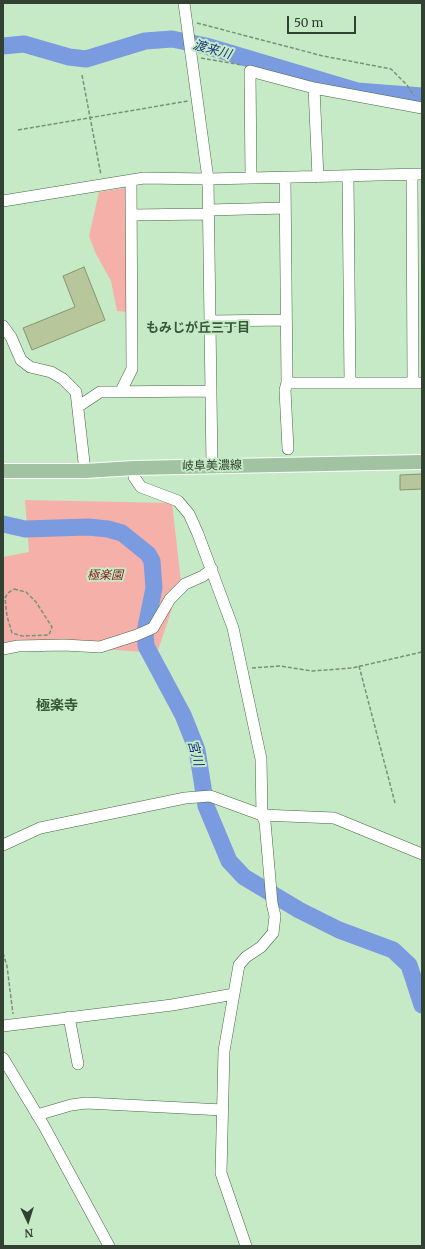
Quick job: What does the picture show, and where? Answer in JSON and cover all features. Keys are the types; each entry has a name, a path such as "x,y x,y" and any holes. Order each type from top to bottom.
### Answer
{"main road":[{"name":"岐阜美濃線","path":"3,471 85,471 134,468 422,462"}],"street":[{"path":"184,3 208,179 212,466"},
{"path":"250,178 250,71 314,88 419,104"},
{"path":"314,88 318,177"},
{"path":"3,202 154,177 208,179 417,174 418,382 287,383"},
{"path":"348,176 350,383"},
{"path":"285,177 287,383 285,390 288,449"},
{"path":"121,391 132,369 131,180"},
{"path":"131,215 285,208"},
{"path":"211,321 286,320"},
{"path":"3,326 11,337 21,360 30,367 51,372 63,379 76,392 79,406 85,471"},
{"path":"79,406 100,392 211,391"},
{"path":"134,468 134,477 141,486 178,501 189,514 212,569 233,628 261,759 262,815 265,822 269,876 275,916 273,933 261,947 246,957 239,965 224,1051 221,1173 246,1246"},
{"path":"3,648 56,645 100,647 137,636 153,628 170,599 185,584 204,576 212,569"},
{"path":"3,845 40,828 185,798 210,796 262,815 334,818 422,854"},
{"path":"8,1025 172,1005 234,994"},
{"path":"69,1017 78,1064"},
{"path":"3,1058 109,1246"},
{"path":"36,1115 71,1105 86,1104 223,1110"}],"path":[{"path":"187,25 323,56 391,69 407,85 419,104"},
{"path":"191,57 245,65 250,71"},
{"path":"82,75 102,185"},
{"path":"18,130 198,99"},
{"path":"19,589 26,592 36,602 52,628 48,636 22,636 12,634 6,609 5,598 8,593 19,589"},
{"path":"242,669 280,666 312,671 359,666 422,652"},
{"path":"359,666 395,803"},
{"path":"3,952 8,966 8,1025"}],"green space":[{"path":"125,188 127,227 127,312 117,311 111,281 96,254 89,236 99,192"},
{"name":"極楽園","path":"25,500 172,503 181,582 157,653 49,645 3,649 3,557 29,552"}],"building":[{"path":"84,267 105,320 32,350 23,328 75,307 63,276"},
{"path":"422,474 422,489 400,490 400,475"}],"waterway":[{"name":"渡来川","path":"3,46 24,44 69,57 86,59 145,41 172,39 206,46 357,91 422,96"},
{"name":"宮川","path":"3,524 25,529 88,527 108,529 122,533 148,554 152,561 154,588 145,632 146,646 183,715 197,750 206,806 229,861 244,877 299,910 339,930 393,950 409,965 422,1005"}],"district":[{"name":"もみじが丘三丁目","path":"198,328"},
{"name":"極楽寺","path":"57,706"}]}
